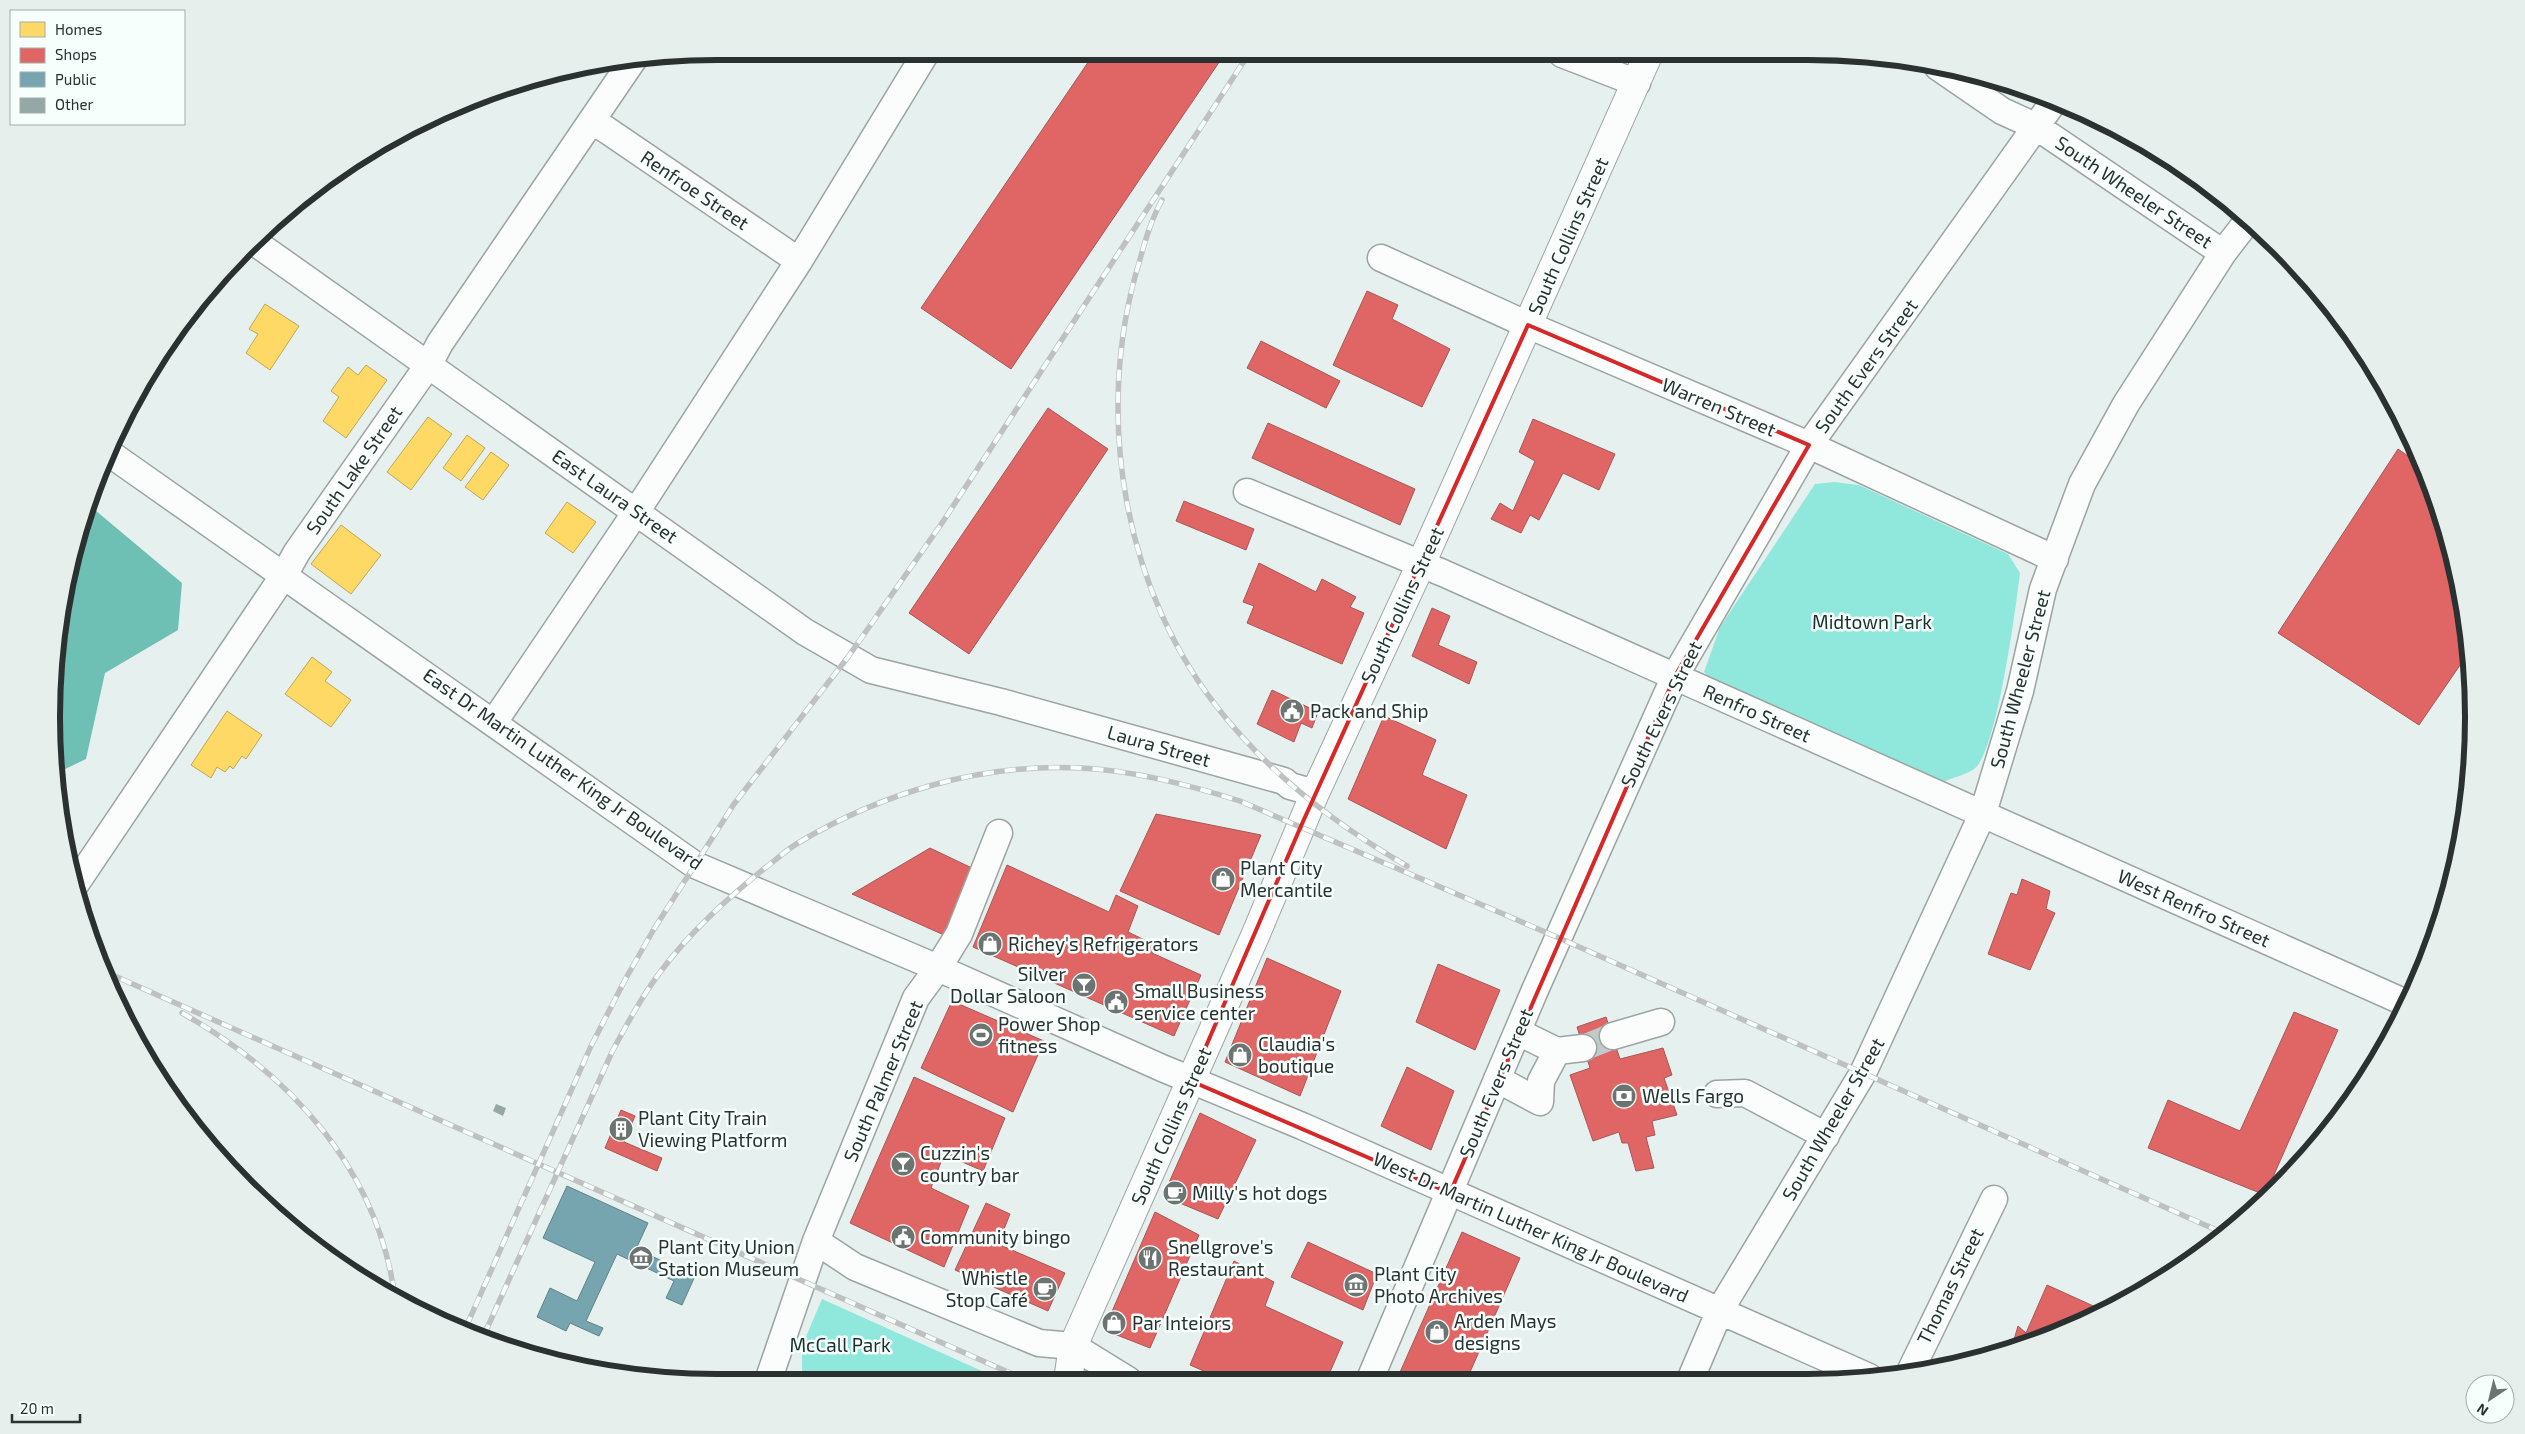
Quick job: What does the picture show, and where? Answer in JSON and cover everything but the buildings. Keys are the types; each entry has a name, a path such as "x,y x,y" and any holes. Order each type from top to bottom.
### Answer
{"main road":[{"name":"South Collins Street","path":"1069,1374 1073,1346 1191,1081 1315,793 1421,564 1646,60"}],"street":[{"path":"494,722 636,512 799,261 922,60"},
{"path":"1578,60 1637,83"},
{"name":"South Lake Street","path":"80,879 284,575 297,552 429,364 440,343 629,66"},
{"name":"South Wheeler Street","path":"1693,1374 1720,1310 1863,1073 1983,813 2020,691 2043,589 2082,484 2126,404 2223,252 2037,126 2002,111 1952,76"},
{"name":"South Evers Street","path":"1372,1374 1518,1032 1675,676 1809,446 2050,107"},
{"name":"Renfroe Street","path":"592,120 799,261"},
{"path":"2223,252 2243,225"},
{"name":"East Laura Street","path":"260,245 805,632 872,670 1001,702"},
{"name":"Warren Street","path":"1381,258 1528,325 1809,446 2055,559"},
{"name":"East Dr Martin Luther King Jr Boulevard","path":"114,457 494,722 695,865 938,968 1191,1081"},
{"name":"Renfro Street","path":"1246,492 1421,564 1983,813"},
{"name":"Laura Street","path":"1001,702 1284,781 1290,786 1315,793"},
{"name":"West Renfro Street","path":"1983,813 2400,1000"},
{"name":"South Palmer Street","path":"770,1374 816,1242 916,998 938,968 959,934 999,833"},
{"path":"1613,1036 1661,1022"},
{"path":"1518,1032 1557,1051 1583,1048"},
{"path":"1498,1079 1540,1102 1542,1081 1557,1051"},
{"name":"West Dr Martin Luther King Jr Boulevard","path":"1191,1081 1302,1126 1858,1372"},
{"path":"1717,1094 1745,1093 1826,1136"},
{"name":"Thomas Street","path":"1913,1365 1994,1199"},
{"path":"816,1242 855,1267 1039,1344 1073,1346 1118,1374"}],"highlighted area":[{"path":"1528,325 1809,445 1675,676 1450,1193 1191,1081 1301,826"}],"green space":[{"name":"Midtown Park","path":"1834,482 1859,485 2008,554 2020,573 2004,677 1998,709 1990,736 1982,757 1974,769 1942,783 1716,684 1704,672 1720,627 1815,484"},
{"name":"McCall Park","path":"822,1299 989,1374 802,1374 802,1346"}],"shaded area":[{"path":"94,509 182,583 178,630 105,673 86,759 62,770 60,717 61,674 73,589 82,547"}],"tunnel":[{"path":"1583,1048 1613,1036"}],"railway":[{"path":"467,1324 591,1046 654,929 734,804 848,657 942,523 1245,60"},
{"path":"1162,200 1146,239 1125,321 1119,380 1119,441 1126,500 1141,559 1162,615 1190,668 1225,717 1265,761 1309,800 1357,835 1407,866"},
{"path":"486,1331 612,1052 635,1010 654,981 697,929 737,892 789,849 831,825 864,809 935,784 1008,770 1082,768 1122,772 1182,784 1240,801 1559,938 2217,1230"},
{"path":"113,975 1012,1374"},
{"path":"182,1013 221,1037 258,1065 292,1096 323,1130 349,1167 370,1208 385,1251 393,1289"}],"place":[{"name":"Pack and Ship","path":"1292,711"},
{"name":"Plant City Mercantile","path":"1223,879"},
{"name":"Richey's Refrigerators","path":"990,944"},
{"name":"Silver Dollar Saloon","path":"1084,985"},
{"name":"Small Business service center","path":"1116,1002"},
{"name":"Power Shop fitness","path":"981,1035"},
{"name":"Claudia's boutique","path":"1240,1055"},
{"name":"Wells Fargo","path":"1624,1096"},
{"name":"Plant City Train Viewing Platform","path":"621,1129"},
{"name":"Cuzzin's country bar","path":"903,1164"},
{"name":"Milly's hot dogs","path":"1175,1193"},
{"name":"Community bingo","path":"903,1237"},
{"name":"Plant City Union Station Museum","path":"641,1258"},
{"name":"Snellgrove's Restaurant","path":"1150,1258"},
{"name":"Plant City Photo Archives","path":"1356,1285"},
{"name":"Whistle Stop Café","path":"1045,1289"},
{"name":"Par Inteiors","path":"1114,1323"},
{"name":"Arden Mays designs","path":"1437,1332"}]}
